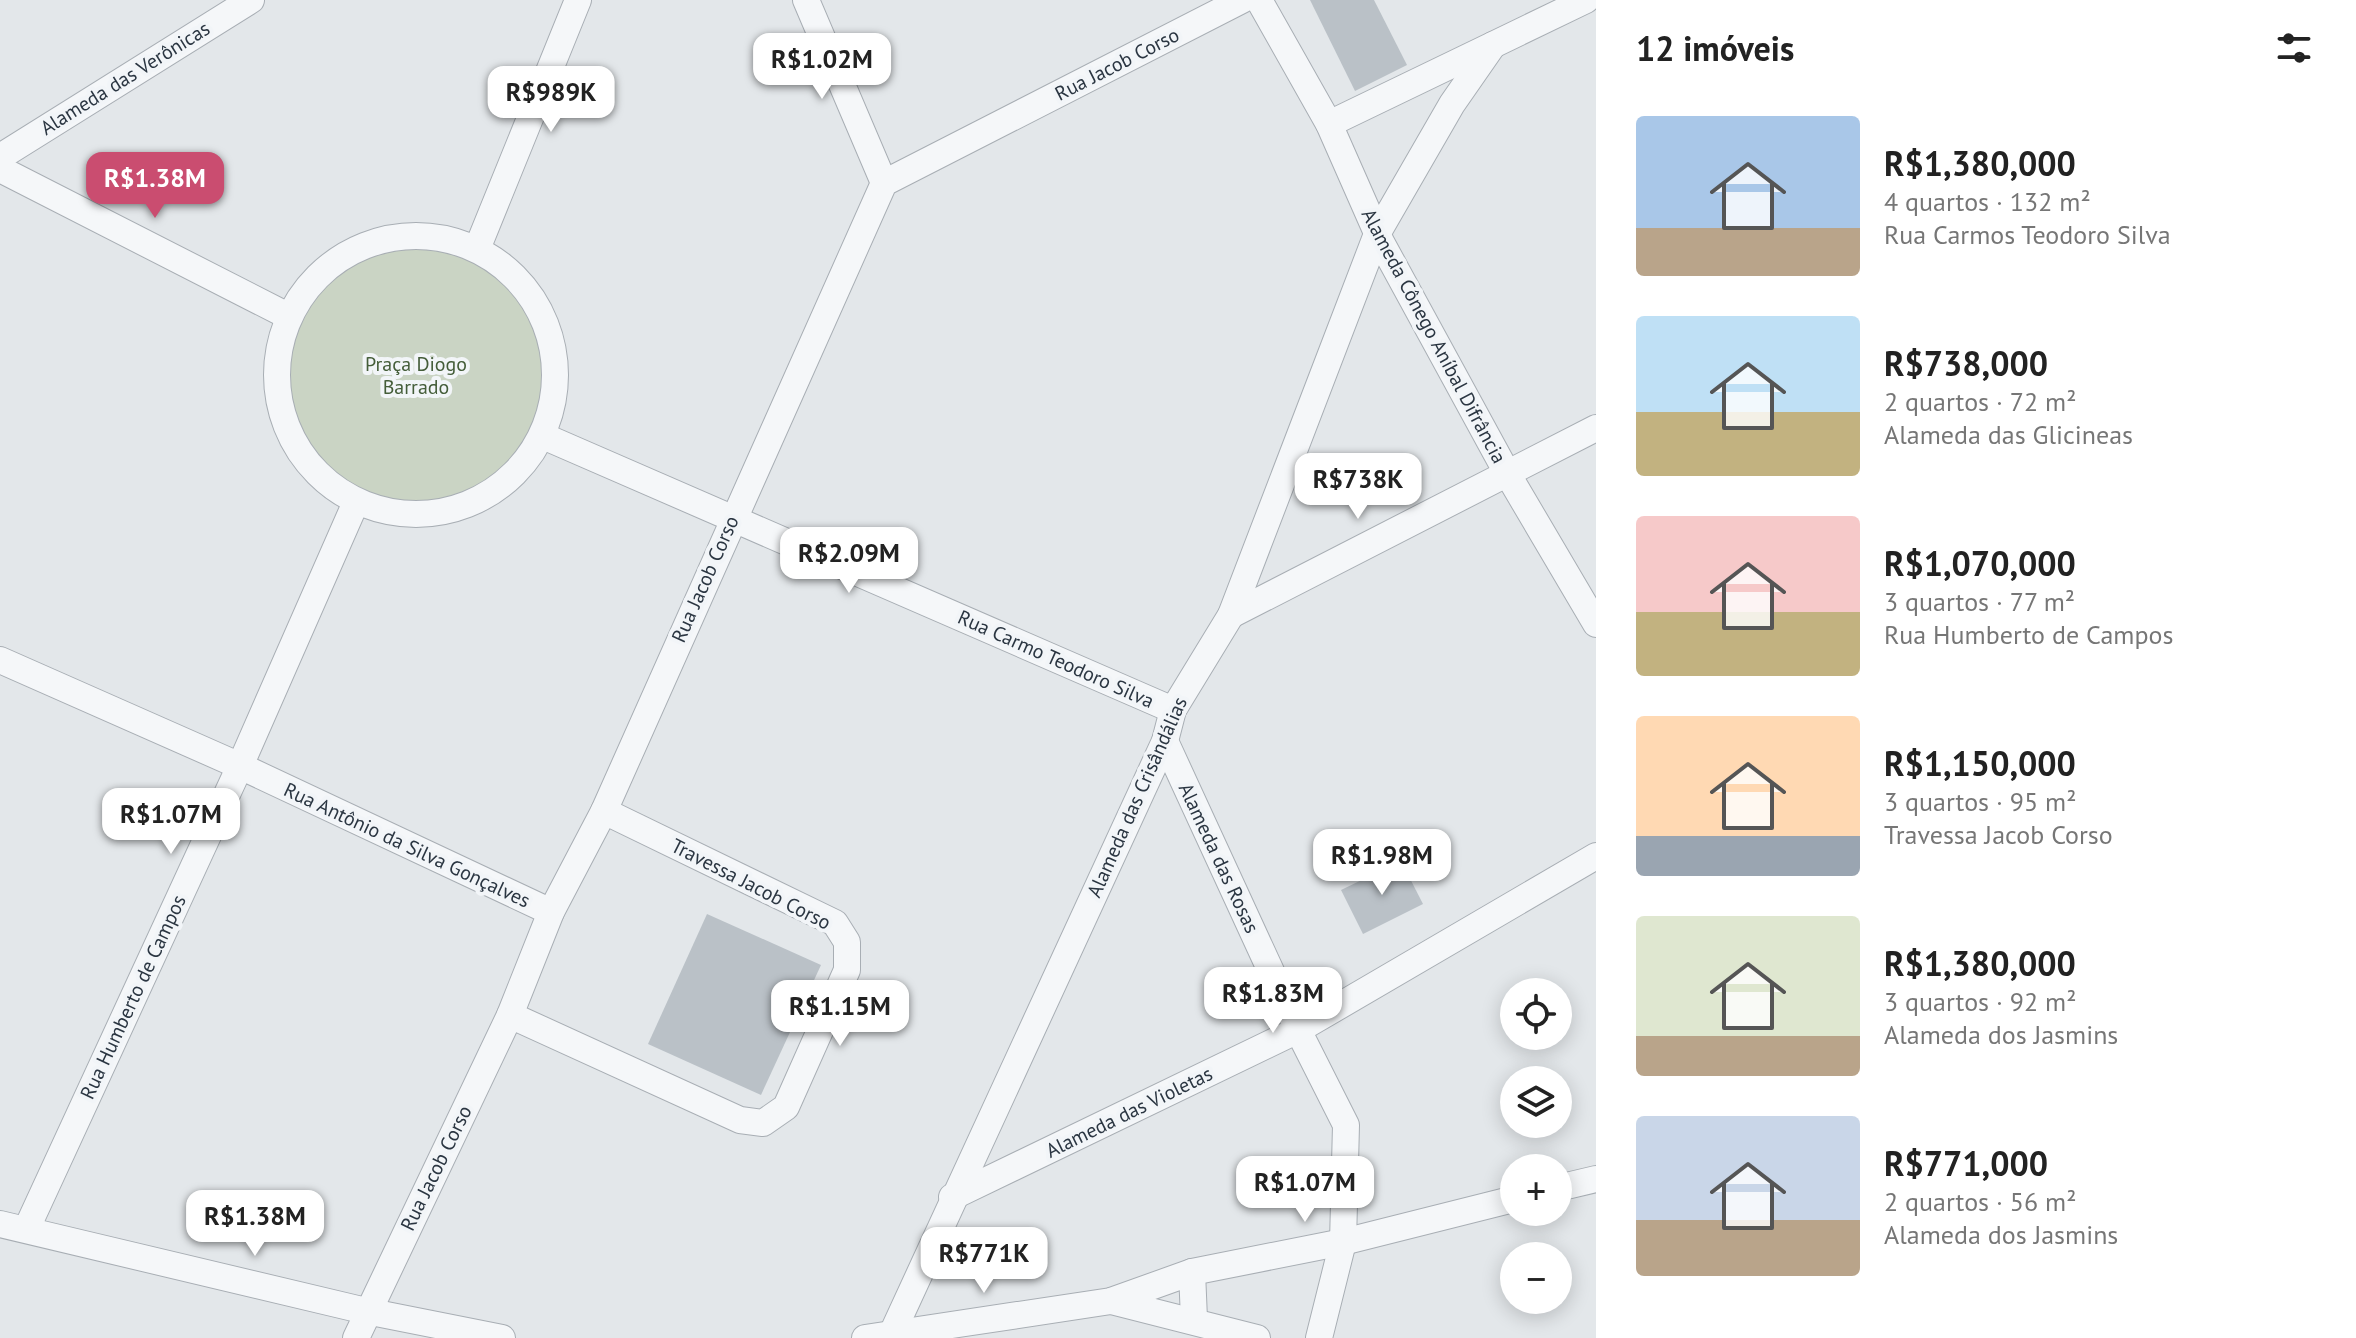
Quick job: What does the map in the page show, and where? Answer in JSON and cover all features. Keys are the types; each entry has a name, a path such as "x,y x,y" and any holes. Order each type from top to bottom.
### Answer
{"street":[{"name":"Alameda das Verônicas","path":"0,157 251,0"},
{"path":"477,249 578,0"},
{"path":"806,0 884,183"},
{"name":"Rua Jacob Corso","path":"356,1338 366,1311 510,1015 551,912 604,811 884,183 1242,0"},
{"name":"Alameda Cônego Aníbal Difrância","path":"1259,0 1329,124 1377,234 1507,473 1596,624"},
{"path":"1329,124 1586,0"},
{"name":"Alameda das Crisândálias","path":"891,1336 952,1197 1165,741 1173,710 1231,615 1377,234 1452,104 1493,45"},
{"path":"0,169 288,316"},
{"path":"434,236 477,249 513,273 540,309 555,350 555,394 543,436 518,472 484,498 442,513 398,514 356,502 320,477 293,443 283,416 278,402 276,358 288,316 313,279 348,253 389,237 434,236"},
{"path":"1231,615 1596,428"},
{"name":"Rua Carmo Teodoro Silva","path":"543,436 733,516 1173,710"},
{"name":"Rua Humberto de Campos","path":"27,1228 240,766 356,502"},
{"name":"Rua Antônio da Silva Gonçalves","path":"0,660 240,766 551,912"},
{"name":"Alameda das Rosas","path":"1165,741 1298,1030 1346,1125 1343,1242 1319,1338"},
{"name":"Travessa Jacob Corso","path":"510,1015 740,1120 763,1123 786,1107 847,970 847,942 835,923 604,811"},
{"name":"Alameda das Violetas","path":"952,1197 1298,1030 1596,856"},
{"path":"1572,1185 1596,1179"},
{"path":"865,1338 1111,1301 1192,1272 1343,1242 1500,1203"},
{"path":"0,1224 366,1311 502,1338"},
{"path":"1192,1272 1194,1319"},
{"path":"1111,1301 1194,1319 1257,1338"}],"green space":[{"name":"Praça Diogo Barrado","path":"403,242 429,242 455,247 479,257 501,272 519,290 534,312 544,336 549,375 544,414 534,438 519,460 501,478 479,493 455,503 429,508 403,508 377,503 353,493 331,478 313,460 298,438 288,414 283,388 283,362 288,336 298,312 313,290 331,272 353,257 377,247"}],"building":[{"path":"1310,0 1374,0 1407,65 1355,91"},
{"path":"1401,861 1423,904 1363,934 1341,890"},
{"path":"707,914 821,965 761,1095 648,1044"}]}
